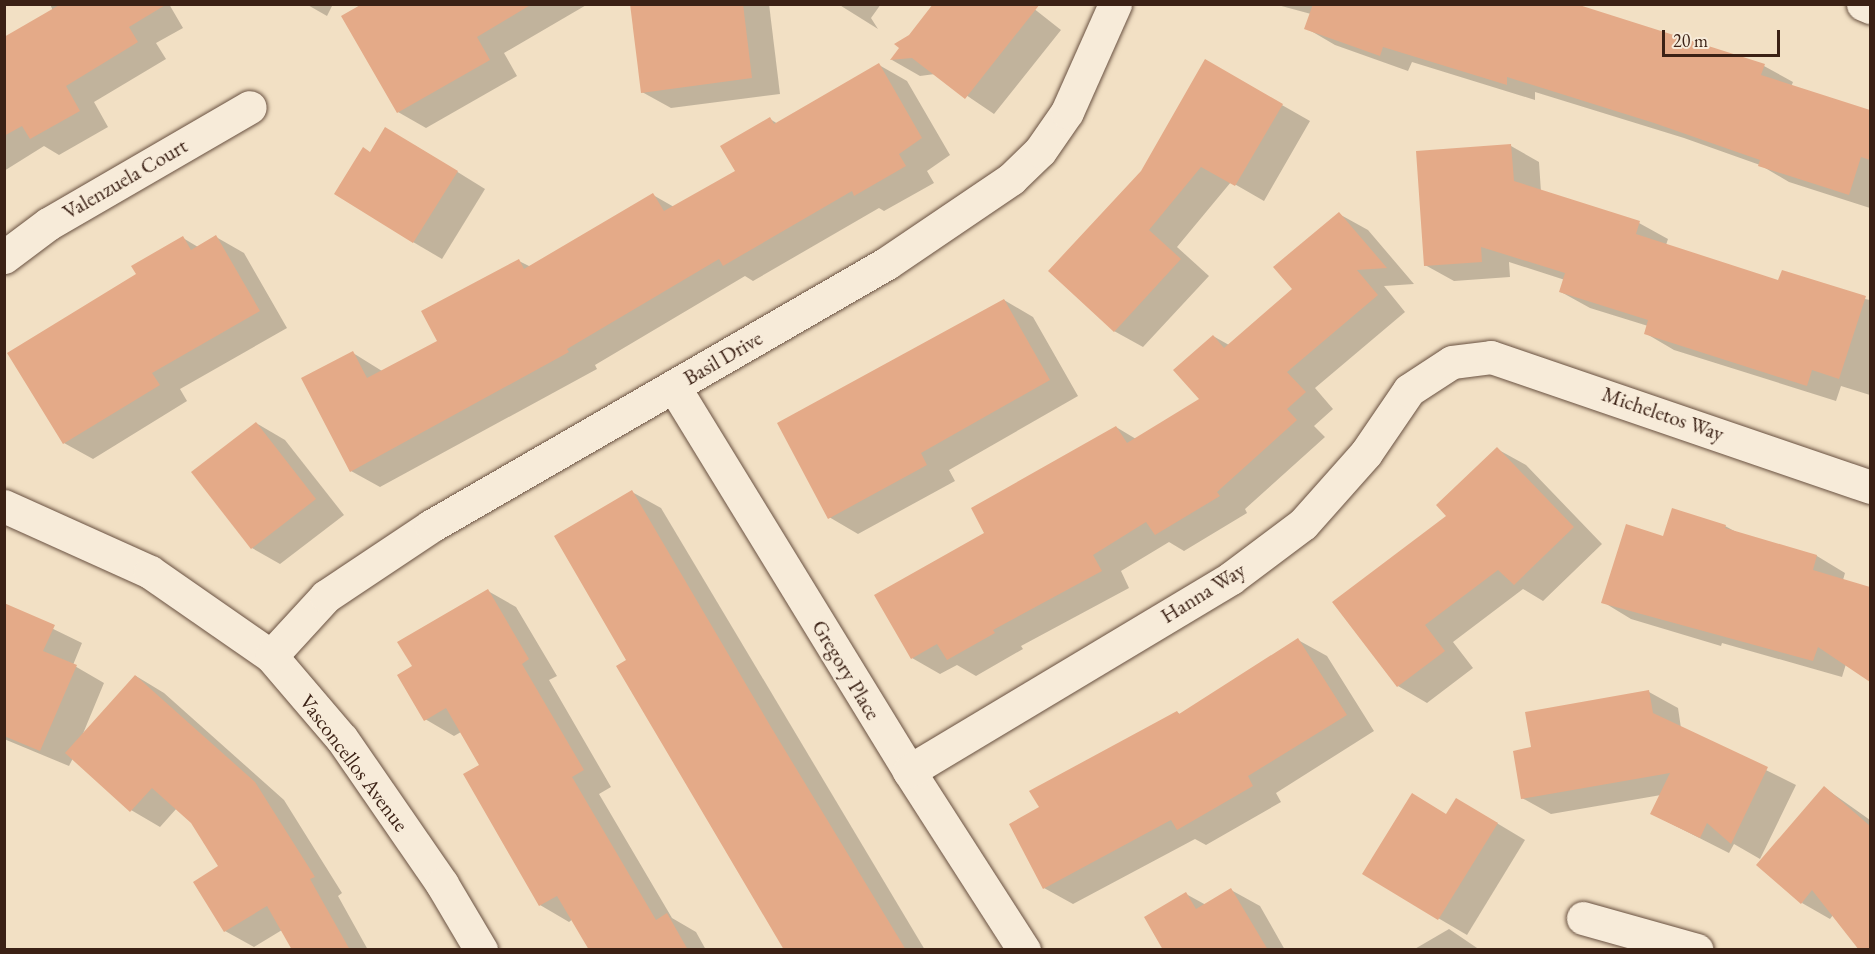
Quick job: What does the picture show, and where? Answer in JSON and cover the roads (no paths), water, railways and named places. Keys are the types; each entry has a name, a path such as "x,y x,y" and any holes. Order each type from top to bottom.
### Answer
{"street":[{"name":"Basil Drive","path":"271,656 326,596 431,526 887,263 1011,179 1040,151 1067,112 1115,4"},
{"path":"1863,4 1870,7"},
{"name":"Valenzuela Court","path":"4,257 48,224 250,107"},
{"name":"Micheletos Way","path":"1452,362 1491,357 1870,487"},
{"name":"Hanna Way","path":"909,771 1231,578 1303,524 1366,453 1409,390 1452,362"},
{"name":"Gregory Place","path":"674,387 909,771 1024,950"},
{"name":"Vasconcellos Avenue","path":"4,506 150,572 271,656 342,739 442,884 481,950"},
{"path":"1583,918 1697,950"}]}
